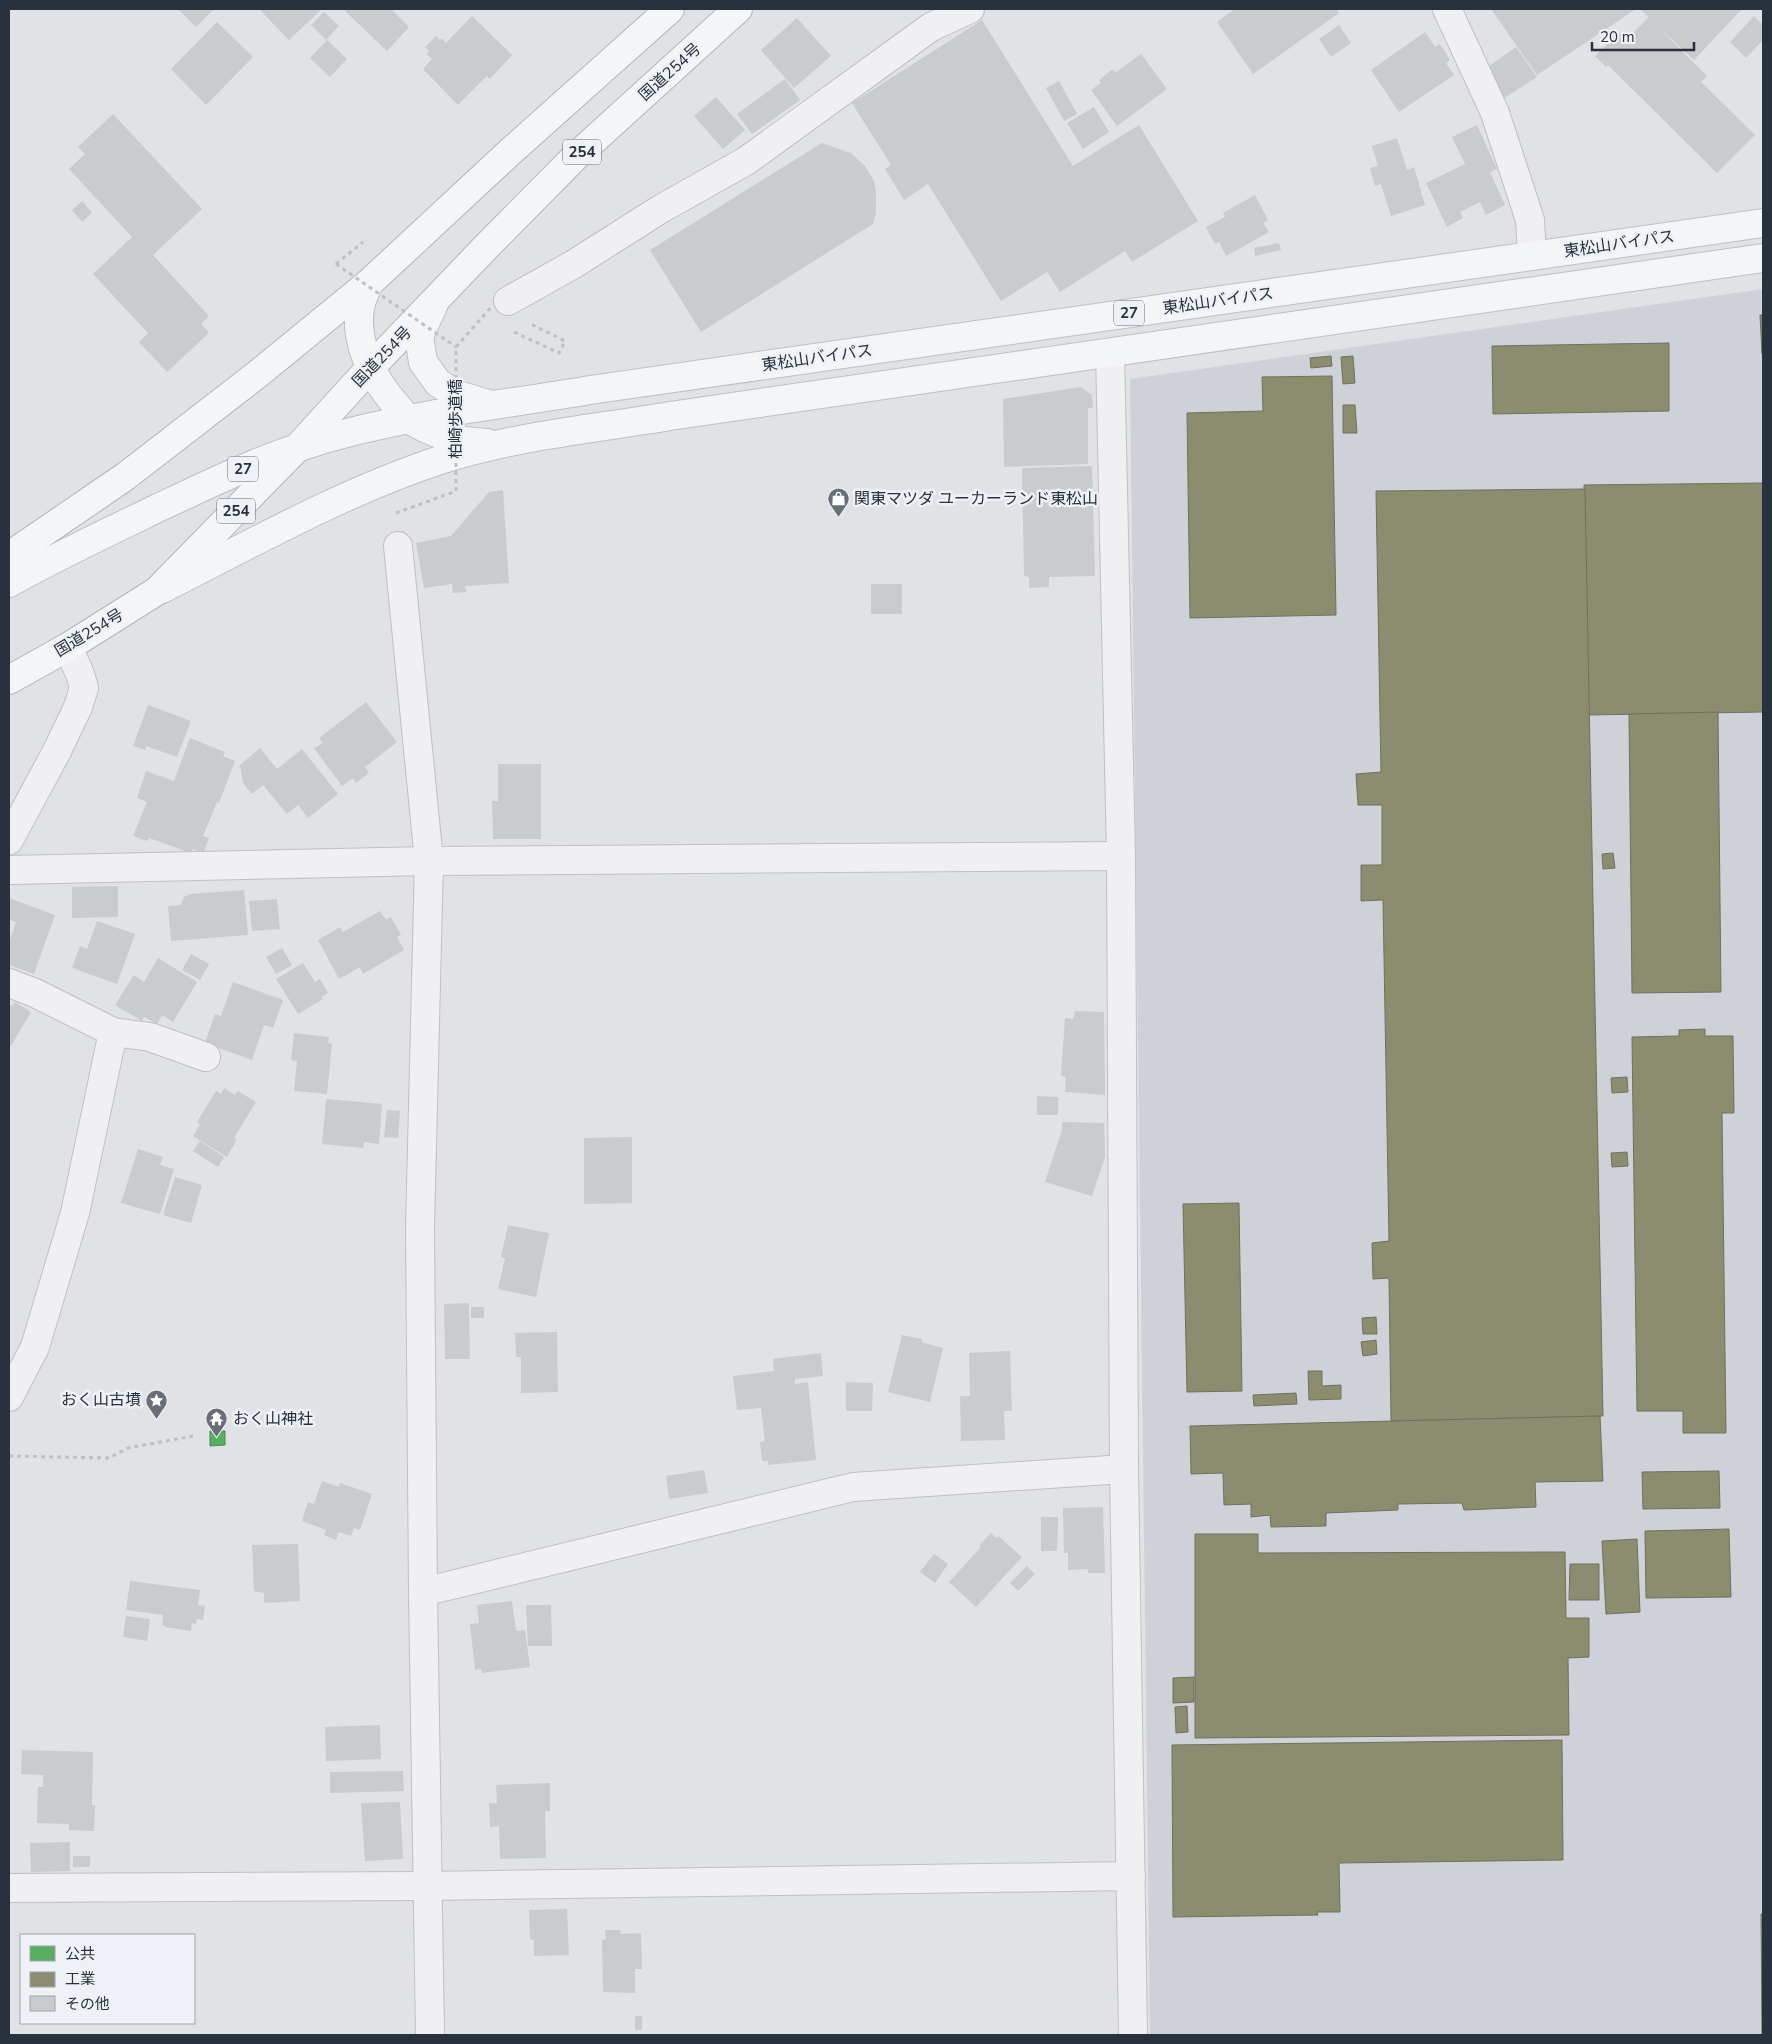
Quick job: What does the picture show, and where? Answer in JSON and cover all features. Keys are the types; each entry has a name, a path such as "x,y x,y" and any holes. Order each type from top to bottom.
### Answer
{"main road":[{"path":"9,556 126,476 259,373 369,283 510,152 670,9"},
{"name":"国道254号","path":"9,680 68,647 157,591 298,447 370,368 574,158 738,9"},
{"name":"東松山バイパス","path":"494,406 590,390 1763,223"},
{"name":"27","path":"157,591 333,502 384,480 441,460 499,444 670,416 1763,258"},
{"path":"369,283 360,308 360,337 370,368 390,398 408,419 429,429 457,440 499,444"},
{"path":"434,304 419,336 423,362 438,384 458,395 494,406"},
{"name":"27","path":"9,583 50,560 233,472 298,447 408,419 494,406"}],"street":[{"path":"507,309 659,210 746,161 931,27 970,9"},
{"path":"1447,9 1495,113 1530,220 1532,256"},
{"path":"1110,353 1121,856 1124,1469 1133,2035"},
{"path":"398,546 429,861 420,1228 423,1592 430,2035"},
{"path":"9,840 57,751 78,707 84,688 68,647"},
{"path":"9,870 429,861 1121,856"},
{"path":"9,983 35,993 113,1032 150,1036 206,1057"},
{"path":"9,1397 36,1347 75,1213 113,1032"},
{"path":"423,1592 854,1487 1124,1469"},
{"path":"9,1888 428,1886 1131,1876"}],"path":[{"path":"336,264 456,347 507,309 565,341 559,353 508,329"},
{"name":"柏崎歩道橋","path":"456,347 456,491"},
{"path":"9,1456 109,1458 128,1448 192,1436"}],"shaded area":[{"path":"1763,289 1763,2035 1150,2035 1130,379"}],"building: 公共":[{"name":"おく山神社","path":"210,1431 225,1431 225,1445 210,1446"}],"building: 工業":[{"path":"1760,315 1763,315 1762,354"},
{"path":"1669,343 1669,411 1493,414 1492,346"},
{"path":"1331,356 1332,366 1311,368 1310,358"},
{"path":"1353,356 1355,383 1343,384 1341,357"},
{"path":"1332,376 1336,615 1190,618 1187,413 1263,411 1262,377"},
{"path":"1343,405 1355,405 1357,433 1343,433"},
{"path":"1763,483 1763,712 1588,715 1584,485"},
{"path":"1585,489 1603,1416 1391,1421 1389,1278 1373,1279 1372,1243 1389,1241 1383,900 1361,901 1361,865 1382,865 1382,805 1358,805 1356,774 1381,772 1376,491"},
{"path":"1718,712 1721,992 1632,993 1629,714"},
{"path":"1613,853 1615,868 1603,869 1602,854"},
{"path":"1705,1029 1705,1036 1733,1036 1734,1113 1722,1113 1726,1433 1683,1433 1683,1411 1637,1411 1632,1037 1679,1036 1679,1030"},
{"path":"1627,1077 1628,1092 1612,1093 1611,1078"},
{"path":"1627,1152 1628,1166 1612,1167 1611,1153"},
{"path":"1239,1203 1242,1391 1187,1392 1183,1204"},
{"path":"1376,1317 1377,1334 1363,1334 1362,1318"},
{"path":"1376,1340 1377,1354 1363,1356 1361,1342"},
{"path":"1308,1371 1322,1371 1322,1386 1341,1385 1341,1399 1309,1400"},
{"path":"1296,1393 1297,1404 1254,1406 1253,1395"},
{"path":"1600,1416 1603,1481 1535,1482 1536,1507 1464,1510 1462,1503 1398,1504 1398,1510 1326,1513 1326,1526 1271,1527 1270,1515 1251,1517 1251,1504 1224,1505 1223,1473 1191,1474 1190,1426"},
{"path":"1719,1471 1720,1508 1643,1509 1642,1472"},
{"path":"1729,1529 1731,1597 1646,1598 1645,1531"},
{"path":"1195,1534 1258,1534 1258,1553 1565,1552 1566,1618 1589,1618 1589,1657 1568,1658 1569,1735 1195,1738"},
{"path":"1637,1539 1640,1612 1606,1614 1602,1541"},
{"path":"1570,1564 1599,1564 1599,1600 1569,1600"},
{"path":"1194,1677 1194,1702 1173,1703 1173,1678"},
{"path":"1187,1706 1188,1732 1176,1733 1175,1707"},
{"path":"1562,1740 1563,1860 1339,1863 1340,1912 1317,1912 1318,1915 1173,1917 1172,1745"},
{"path":"1761,1914 1763,1914 1763,2035 1762,2035"}],"building: その他":[{"path":"178,9 214,9 196,27"},
{"path":"259,9 322,9 289,40"},
{"path":"343,9 391,9 409,27 387,51"},
{"path":"1231,9 1336,9 1339,13 1253,74 1217,22 1232,11"},
{"path":"1491,9 1636,9 1537,75"},
{"path":"1640,9 1742,9 1694,60 1657,26 1707,76 1701,82 1755,135 1717,173 1608,65 1606,67 1595,56 1619,33 1626,40 1649,17"},
{"path":"324,12 339,26 326,40 311,25"},
{"path":"472,16 512,55 490,79 487,76 458,105 423,69 432,59 427,54 429,51 425,47 436,36 440,40 442,38 446,43"},
{"path":"1754,16 1763,25 1763,40 1746,58 1730,42"},
{"path":"797,18 831,56 794,88 761,50"},
{"path":"982,20 1073,166 1139,125 1198,221 1132,262 1125,251 1060,292 1047,272 1001,301 928,184 904,200 885,169 891,165 852,103"},
{"path":"217,22 253,57 206,105 171,69"},
{"path":"1339,25 1351,43 1331,57 1319,39"},
{"path":"1425,32 1435,47 1440,44 1450,60 1446,63 1454,75 1399,112 1371,70"},
{"path":"327,40 347,59 330,77 310,58"},
{"path":"1516,47 1537,77 1501,100 1482,71"},
{"path":"1141,54 1167,89 1117,126 1091,90 1101,83 1099,80 1113,69 1115,73"},
{"path":"785,79 800,100 752,134 737,114"},
{"path":"1059,81 1077,114 1064,121 1046,88"},
{"path":"716,97 745,130 723,149 694,116"},
{"path":"1094,107 1109,132 1083,149 1067,123"},
{"path":"113,114 202,209 153,255 209,316 201,324 209,333 167,372 139,342 148,333 93,274 132,237 69,169 85,154 78,147"},
{"path":"1477,125 1497,169 1490,172 1505,205 1486,215 1480,202 1460,212 1463,218 1447,227 1426,183 1465,164 1452,137"},
{"path":"1397,138 1407,170 1414,167 1425,205 1391,216 1381,184 1375,186 1370,168 1378,166 1372,146"},
{"path":"822,143 851,153 865,166 874,181 876,191 876,213 873,224 701,332 650,250"},
{"path":"1255,195 1268,220 1263,223 1269,232 1226,256 1219,242 1215,244 1206,227 1225,217 1223,213"},
{"path":"82,201 92,213 82,222 72,210"},
{"path":"1279,243 1281,250 1255,256 1254,248"},
{"path":"1081,387 1092,395 1093,408 1088,408 1088,464 1004,467 1003,399"},
{"path":"1092,466 1095,576 1049,577 1049,587 1029,588 1029,577 1024,576 1022,468"},
{"path":"503,490 509,583 465,586 466,592 453,593 452,584 424,588 416,543 451,536 489,492"},
{"path":"871,584 902,584 902,614 871,614"},
{"path":"366,702 397,742 365,767 369,773 356,783 353,778 342,786 314,748 323,743 319,738"},
{"path":"148,705 191,721 177,757 146,746 145,750 133,746"},
{"path":"190,738 225,752 223,756 235,761 219,803 217,802 203,836 209,838 203,853 192,849 191,853 149,838 147,841 133,836 147,802 137,798 146,771 174,781"},
{"path":"260,748 277,769 302,749 338,794 308,818 298,805 287,814 263,785 252,794 243,783 240,765"},
{"path":"498,764 541,764 541,839 493,839 492,801 498,801"},
{"path":"118,886 118,917 72,918 72,887"},
{"path":"244,890 248,935 171,941 168,906 181,905 184,897 190,894"},
{"path":"9,898 55,915 34,974 9,965 9,942 16,922 9,920"},
{"path":"277,899 280,929 252,931 249,901"},
{"path":"380,911 386,920 391,917 401,935 397,937 404,950 363,974 360,967 339,979 318,940 340,927 343,932"},
{"path":"97,921 135,934 117,984 72,968 80,946 87,949"},
{"path":"282,948 292,965 276,974 266,957"},
{"path":"191,954 209,964 200,980 182,970"},
{"path":"158,958 197,982 173,1022 162,1015 157,1024 144,1017 142,1021 115,1005 134,975 144,982"},
{"path":"303,963 315,982 320,979 328,993 321,997 323,999 298,1014 276,979"},
{"path":"233,982 283,1000 273,1028 264,1025 252,1060 205,1043 215,1014 221,1016"},
{"path":"15,1002 31,1012 9,1049 9,1004 12,1006"},
{"path":"1075,1011 1104,1012 1105,1095 1065,1092 1066,1077 1061,1076 1065,1018 1073,1019"},
{"path":"294,1033 329,1037 328,1043 332,1044 327,1094 294,1091 297,1061 291,1060"},
{"path":"224,1088 235,1095 238,1091 256,1102 234,1138 237,1139 227,1157 193,1136 200,1125 197,1122 216,1091 221,1094"},
{"path":"1037,1096 1058,1097 1058,1115 1037,1115"},
{"path":"326,1099 382,1104 379,1144 364,1142 363,1148 322,1144"},
{"path":"387,1110 400,1111 398,1138 384,1137"},
{"path":"1062,1122 1104,1123 1105,1157 1092,1196 1045,1182 1062,1130"},
{"path":"632,1137 632,1203 584,1204 584,1138"},
{"path":"200,1141 224,1157 218,1167 193,1151"},
{"path":"138,1149 163,1157 160,1165 174,1169 160,1214 121,1203"},
{"path":"175,1177 202,1185 191,1223 163,1215"},
{"path":"508,1225 549,1233 536,1297 498,1289 505,1258 501,1257"},
{"path":"469,1303 470,1359 445,1359 444,1304"},
{"path":"471,1307 484,1307 484,1318 471,1318"},
{"path":"557,1332 558,1392 521,1393 521,1357 516,1357 515,1333"},
{"path":"902,1335 922,1339 921,1342 943,1348 930,1402 888,1392"},
{"path":"1010,1351 1012,1411 1004,1411 1005,1440 961,1441 960,1396 970,1396 969,1353"},
{"path":"821,1353 823,1376 795,1379 795,1384 808,1382 816,1460 768,1465 768,1461 762,1461 760,1442 765,1441 761,1408 737,1410 733,1376 774,1371 773,1359"},
{"path":"846,1382 873,1383 872,1411 846,1411"},
{"path":"704,1470 708,1493 669,1499 666,1476"},
{"path":"322,1481 339,1487 340,1483 372,1494 360,1530 354,1528 351,1536 339,1532 336,1540 324,1535 326,1530 302,1521 308,1502 314,1504"},
{"path":"1103,1507 1105,1573 1088,1573 1088,1569 1068,1570 1068,1553 1064,1553 1063,1508"},
{"path":"1041,1517 1058,1517 1057,1551 1041,1551"},
{"path":"991,1533 996,1538 998,1536 1022,1557 976,1607 949,1582 981,1547 979,1546"},
{"path":"298,1544 300,1601 264,1603 264,1593 254,1591 252,1545"},
{"path":"934,1554 948,1564 935,1583 920,1572"},
{"path":"1027,1566 1035,1574 1018,1591 1010,1583"},
{"path":"130,1581 200,1590 198,1605 205,1606 203,1620 197,1619 196,1624 192,1623 191,1631 165,1627 162,1625 163,1615 126,1610"},
{"path":"512,1601 516,1631 525,1630 530,1667 482,1673 481,1669 475,1670 470,1624 479,1623 477,1605"},
{"path":"526,1605 551,1605 552,1646 528,1646"},
{"path":"126,1616 150,1619 147,1641 123,1637"},
{"path":"380,1725 381,1759 326,1761 325,1727"},
{"path":"22,1750 93,1752 92,1805 95,1805 94,1831 69,1830 69,1824 37,1823 38,1787 43,1787 43,1775 21,1774"},
{"path":"403,1771 404,1791 330,1793 330,1772"},
{"path":"550,1783 550,1811 545,1811 546,1858 500,1859 499,1826 490,1827 489,1803 497,1803 496,1785"},
{"path":"400,1802 403,1859 365,1861 361,1803"},
{"path":"70,1842 70,1871 31,1872 30,1843"},
{"path":"73,1856 90,1856 90,1867 73,1867"},
{"path":"567,1909 569,1955 534,1956 534,1940 530,1939 529,1910"},
{"path":"605,1930 621,1930 620,1934 641,1933 642,1969 635,1969 635,1993 603,1992 602,1940 606,1939"},
{"path":"635,2016 642,2016 642,2030 635,2030"}],"place":[{"name":"関東マツダ ユーカーランド東松山","path":"838,518"},
{"name":"おく山古墳","path":"157,1419"},
{"name":"おく山神社","path":"217,1438"}]}
